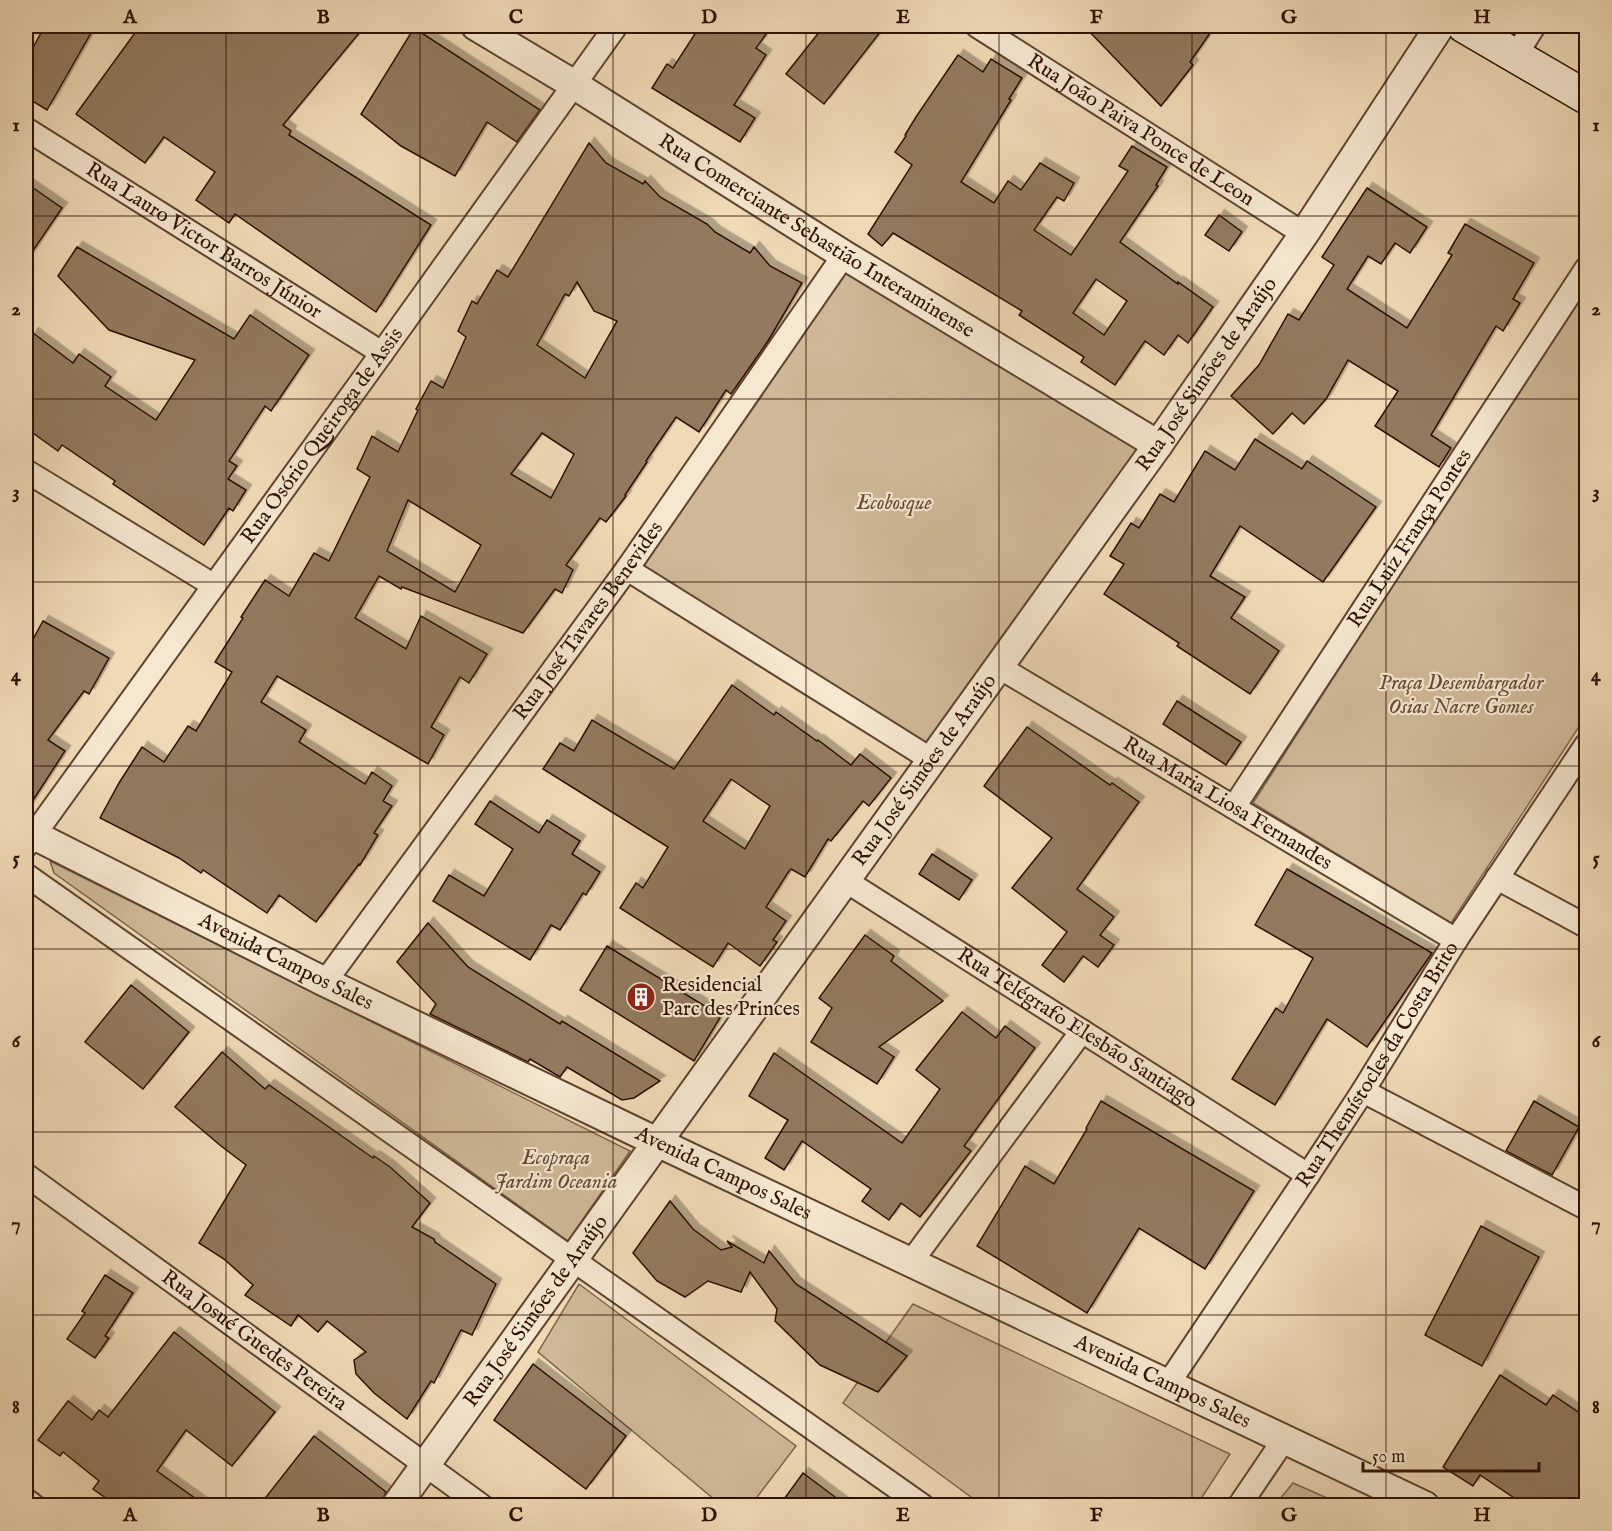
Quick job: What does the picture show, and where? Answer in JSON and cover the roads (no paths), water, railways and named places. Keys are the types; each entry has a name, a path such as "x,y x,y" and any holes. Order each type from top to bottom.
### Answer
{"main road":[{"path":"1464,26 1587,97"}],"street":[{"name":"Rua Comerciante Sebastião Interaminense","path":"476,26 573,84 844,255 1158,445"},
{"name":"Rua Osório Queiroga de Assis","path":"28,837 382,352 616,26"},
{"name":"Rua João Paiva Ponce de Leon","path":"978,26 1304,234"},
{"name":"Rua José Simões de Araújo","path":"396,1506 1158,445 1304,234 1440,26"},
{"path":"1516,55 1534,26"},
{"name":"Rua Lauro Victor Barros Júnior","path":"26,129 382,352"},
{"name":"Rua José Tavares Benevides","path":"325,982 627,569 844,255"},
{"name":"Rua Luiz França Pontes","path":"1234,807 1587,269"},
{"path":"26,471 213,585"},
{"path":"627,569 932,760"},
{"name":"Rua Maria Liosa Fernandes","path":"999,667 1456,940"},
{"name":"Rua Themístocles da Costa Brito","path":"1168,1384 1363,1091 1456,940 1587,745"},
{"name":"Avenida Campos Sales","path":"28,837 657,1142 1425,1506"},
{"path":"26,875 923,1506"},
{"path":"1497,878 1587,926"},
{"name":"Rua Telégrafo Elesbão Santiago","path":"846,881 1308,1175"},
{"path":"911,1262 1082,1031"},
{"path":"1363,1091 1587,1208"},
{"name":"Rua Josué Guedes Pereira","path":"26,1175 482,1506"},
{"path":"1239,1506 1285,1438"},
{"path":"26,1500 34,1506"}],"place":[{"name":"Residencial Parc des Princes","path":"641,997"}],"park label":[{"name":"Ecobosque","path":"894,503"},
{"name":"Praça Desembargador Osias Nacre Gomes","path":"1461,695"},
{"name":"Ecopraça Jardim Oceania","path":"556,1170"}]}
